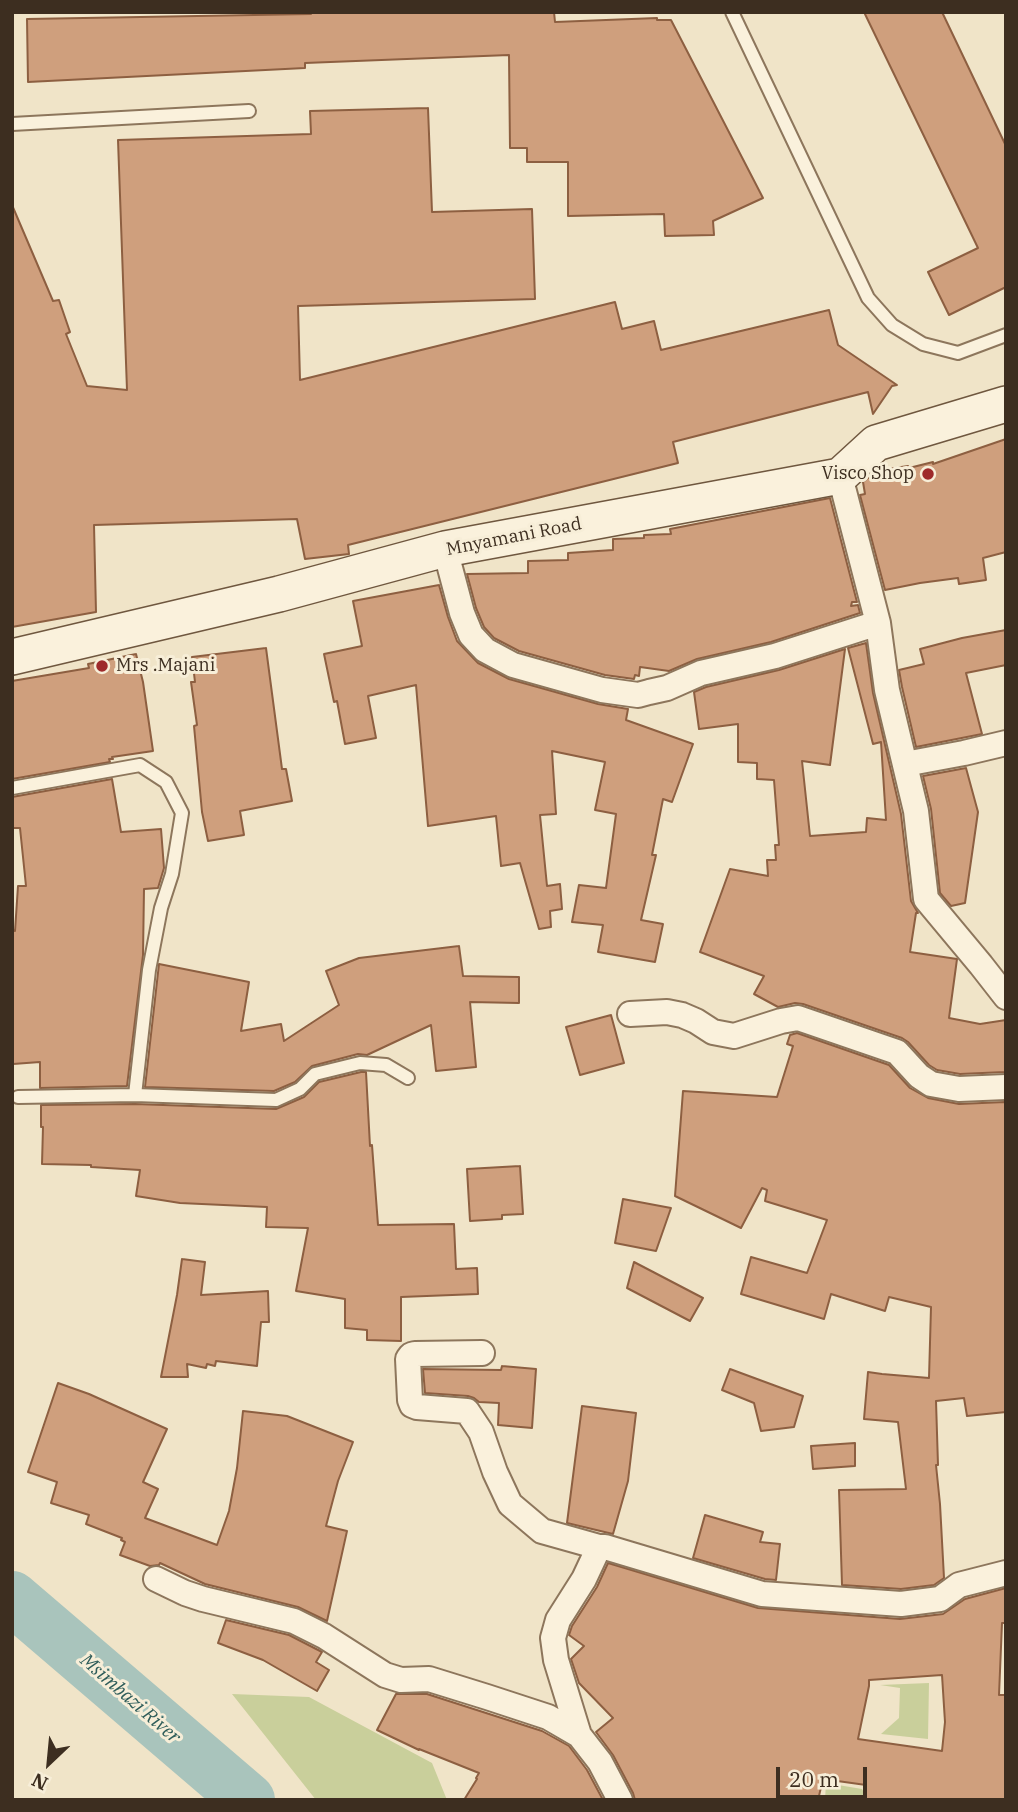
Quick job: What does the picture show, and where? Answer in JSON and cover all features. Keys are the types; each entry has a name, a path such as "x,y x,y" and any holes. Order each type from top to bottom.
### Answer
{"street":[{"path":"1006,404 876,443 839,476 878,623 887,690 916,811 926,899 1006,997"},
{"name":"Mnyamani Road","path":"12,657 279,594 445,549 839,476"},
{"path":"445,549 462,613 471,635 485,650 513,665 602,690 638,695 667,688 701,673 775,656 878,623"},
{"path":"905,764 1006,743"},
{"path":"630,1014 667,1012 682,1015 712,1032 734,1036 798,1018 897,1052 919,1076 931,1084 959,1089 1006,1087"},
{"path":"482,1353 411,1356 408,1359 410,1400 412,1405 417,1407 467,1411 481,1432 510,1504 542,1531 762,1594 901,1604 940,1599 959,1585 1006,1573"},
{"path":"599,1547 584,1579 558,1620 554,1638 556,1660 579,1735 600,1762 620,1800"},
{"path":"156,1579 185,1594 294,1621 324,1636 385,1675 401,1680 429,1679 548,1717 579,1735"}],"lane":[{"path":"732,12 869,298 892,325 923,344 958,353 1006,335"},
{"path":"12,124 249,111"},
{"path":"12,788 140,765 166,782 181,813 172,874 161,908 149,970 135,1095"},
{"path":"18,1097 135,1095 276,1100 300,1090 315,1074 360,1063 386,1065 408,1078"}],"green space":[{"path":"929,1683 928,1739 881,1734 899,1718 900,1688 880,1685"},
{"path":"232,1694 309,1697 432,1763 447,1800 316,1800"},
{"path":"826,1783 862,1789 868,1800 825,1800"}],"building":[{"path":"311,12 554,12 555,22 657,18 671,20 763,198 713,221 714,235 665,236 664,214 568,216 568,162 527,162 527,148 510,148 509,55 305,63 305,68 28,82 27,19"},
{"path":"864,12 942,12 1006,146 1006,287 949,315 928,272 978,248"},
{"path":"428,108 432,212 532,209 535,299 298,306 300,380 615,302 622,329 654,321 661,350 829,310 838,345 897,385 892,386 873,414 868,392 673,442 678,463 348,545 349,554 305,559 297,519 94,525 96,612 12,627 12,205 53,301 59,300 70,332 66,334 87,386 127,390 118,140 311,134 310,111"},
{"path":"1006,439 1006,552 983,558 986,580 959,584 958,578 885,590 860,495 865,494 863,482 876,477 875,471 933,464"},
{"path":"830,498 857,602 852,602 851,606 858,605 860,613 771,642 697,659 669,671 640,667 639,676 635,675 634,679 605,675 519,651 494,638 484,627 467,574 528,573 528,561 568,560 568,553 613,550 613,539 671,534 670,529"},
{"path":"439,585 457,641 478,663 509,679 598,704 628,709 626,720 693,744 672,802 663,799 652,855 656,855 641,920 663,924 655,962 598,952 603,925 572,922 579,885 606,888 616,814 595,810 605,762 552,751 556,814 540,815 547,886 560,884 562,909 550,911 551,927 539,929 520,863 501,866 496,816 428,826 416,685 368,696 376,738 345,744 324,654 362,646 353,601"},
{"path":"1006,630 1006,665 966,673 982,734 916,747 899,670 924,664 920,649"},
{"path":"866,643 873,693 901,814 911,901 918,913 910,952 957,959 949,1018 980,1024 1006,1020 1005,1072 960,1074 937,1070 902,1038 803,1004 778,1007 754,994 764,976 700,952 730,869 768,876 767,860 776,860 775,845 779,845 774,780 757,779 757,763 738,762 738,724 699,729 694,692 779,670 845,649 830,765 802,761 810,836 866,832 867,818 886,820 881,742 873,744 848,648"},
{"path":"266,648 282,769 286,769 292,801 240,811 244,835 208,841 202,812 194,726 197,725 191,682 195,682 192,657"},
{"path":"136,654 153,751 112,757 110,762 12,779 12,681 89,668 88,664"},
{"path":"966,768 978,812 965,903 951,906 940,893 931,809 923,776"},
{"path":"112,779 121,832 161,829 164,868 158,888 144,889 143,955 127,1086 40,1088 40,1062 13,1064 12,930 15,931 18,886 26,886 20,828 12,828 12,797"},
{"path":"459,946 463,976 519,977 519,1003 470,1002 476,1067 436,1071 431,1025 367,1055 358,1054 312,1066 295,1082 274,1091 145,1087 159,964 249,982 241,1031 281,1024 284,1041 339,1005 326,971 359,958"},
{"path":"611,1015 624,1063 580,1075 566,1027"},
{"path":"797,1033 889,1065 910,1088 928,1098 959,1104 1005,1102 1006,1412 967,1416 964,1398 936,1401 936,1465 944,1578 934,1585 901,1589 842,1585 839,1490 906,1489 898,1422 864,1419 868,1372 929,1378 931,1307 889,1297 885,1311 831,1294 824,1319 741,1294 751,1257 807,1273 827,1220 765,1201 767,1190 762,1188 741,1228 675,1196 683,1091 777,1097 793,1046 787,1044 790,1035"},
{"path":"366,1072 378,1225 454,1224 456,1269 477,1268 478,1294 401,1297 401,1341 367,1340 367,1330 345,1328 345,1299 296,1291 308,1228 266,1227 267,1207 180,1203 136,1196 140,1170 42,1164 41,1105 135,1104 276,1109 304,1097 319,1082"},
{"path":"520,1166 523,1214 502,1215 502,1219 470,1221 467,1169"},
{"path":"623,1199 671,1208 656,1251 615,1243"},
{"path":"182,1259 205,1262 201,1295 268,1291 269,1322 261,1322 257,1366 216,1361 215,1366 207,1364 206,1368 187,1364 188,1377 161,1377"},
{"path":"634,1262 703,1298 690,1321 627,1288"},
{"path":"502,1366 536,1369 532,1428 498,1425 499,1403 479,1402 468,1396 425,1393 423,1369 501,1370"},
{"path":"730,1369 803,1396 794,1427 761,1431 754,1403 722,1390"},
{"path":"58,1383 167,1429 143,1482 158,1489 145,1518 217,1545 229,1511 243,1411 287,1416 353,1442 338,1481 326,1526 347,1531 327,1621 298,1607 205,1584 160,1563 150,1566 120,1555 125,1542 122,1538 86,1524 89,1515 51,1503 57,1482 28,1472"},
{"path":"582,1406 636,1413 628,1481 613,1534 567,1523"},
{"path":"855,1443 855,1466 813,1469 811,1446"},
{"path":"705,1515 763,1532 760,1542 780,1544 776,1580 693,1558"},
{"path":"608,1563 758,1608 900,1619 943,1614 965,1599 1006,1588 1006,1623 1002,1623 999,1695 1006,1695 1006,1800 866,1800 866,1785 823,1779 818,1800 635,1800 613,1755 596,1732 613,1718 579,1683 571,1659 584,1646 569,1635 572,1626 597,1587","holes":["942,1675 945,1722 942,1751 858,1739 869,1680"]},
{"path":"226,1620 289,1635 322,1652 316,1662 329,1670 317,1691 263,1660 218,1643"},
{"path":"396,1694 427,1694 542,1731 569,1746 587,1770 603,1800 464,1800 479,1773 419,1750 377,1730"}],"waterway":[{"name":"Msimbazi River","path":"12,1598 248,1800"}],"place":[{"name":"Visco Shop","path":"928,474"},
{"name":"Mrs .Majani","path":"102,666"}]}
